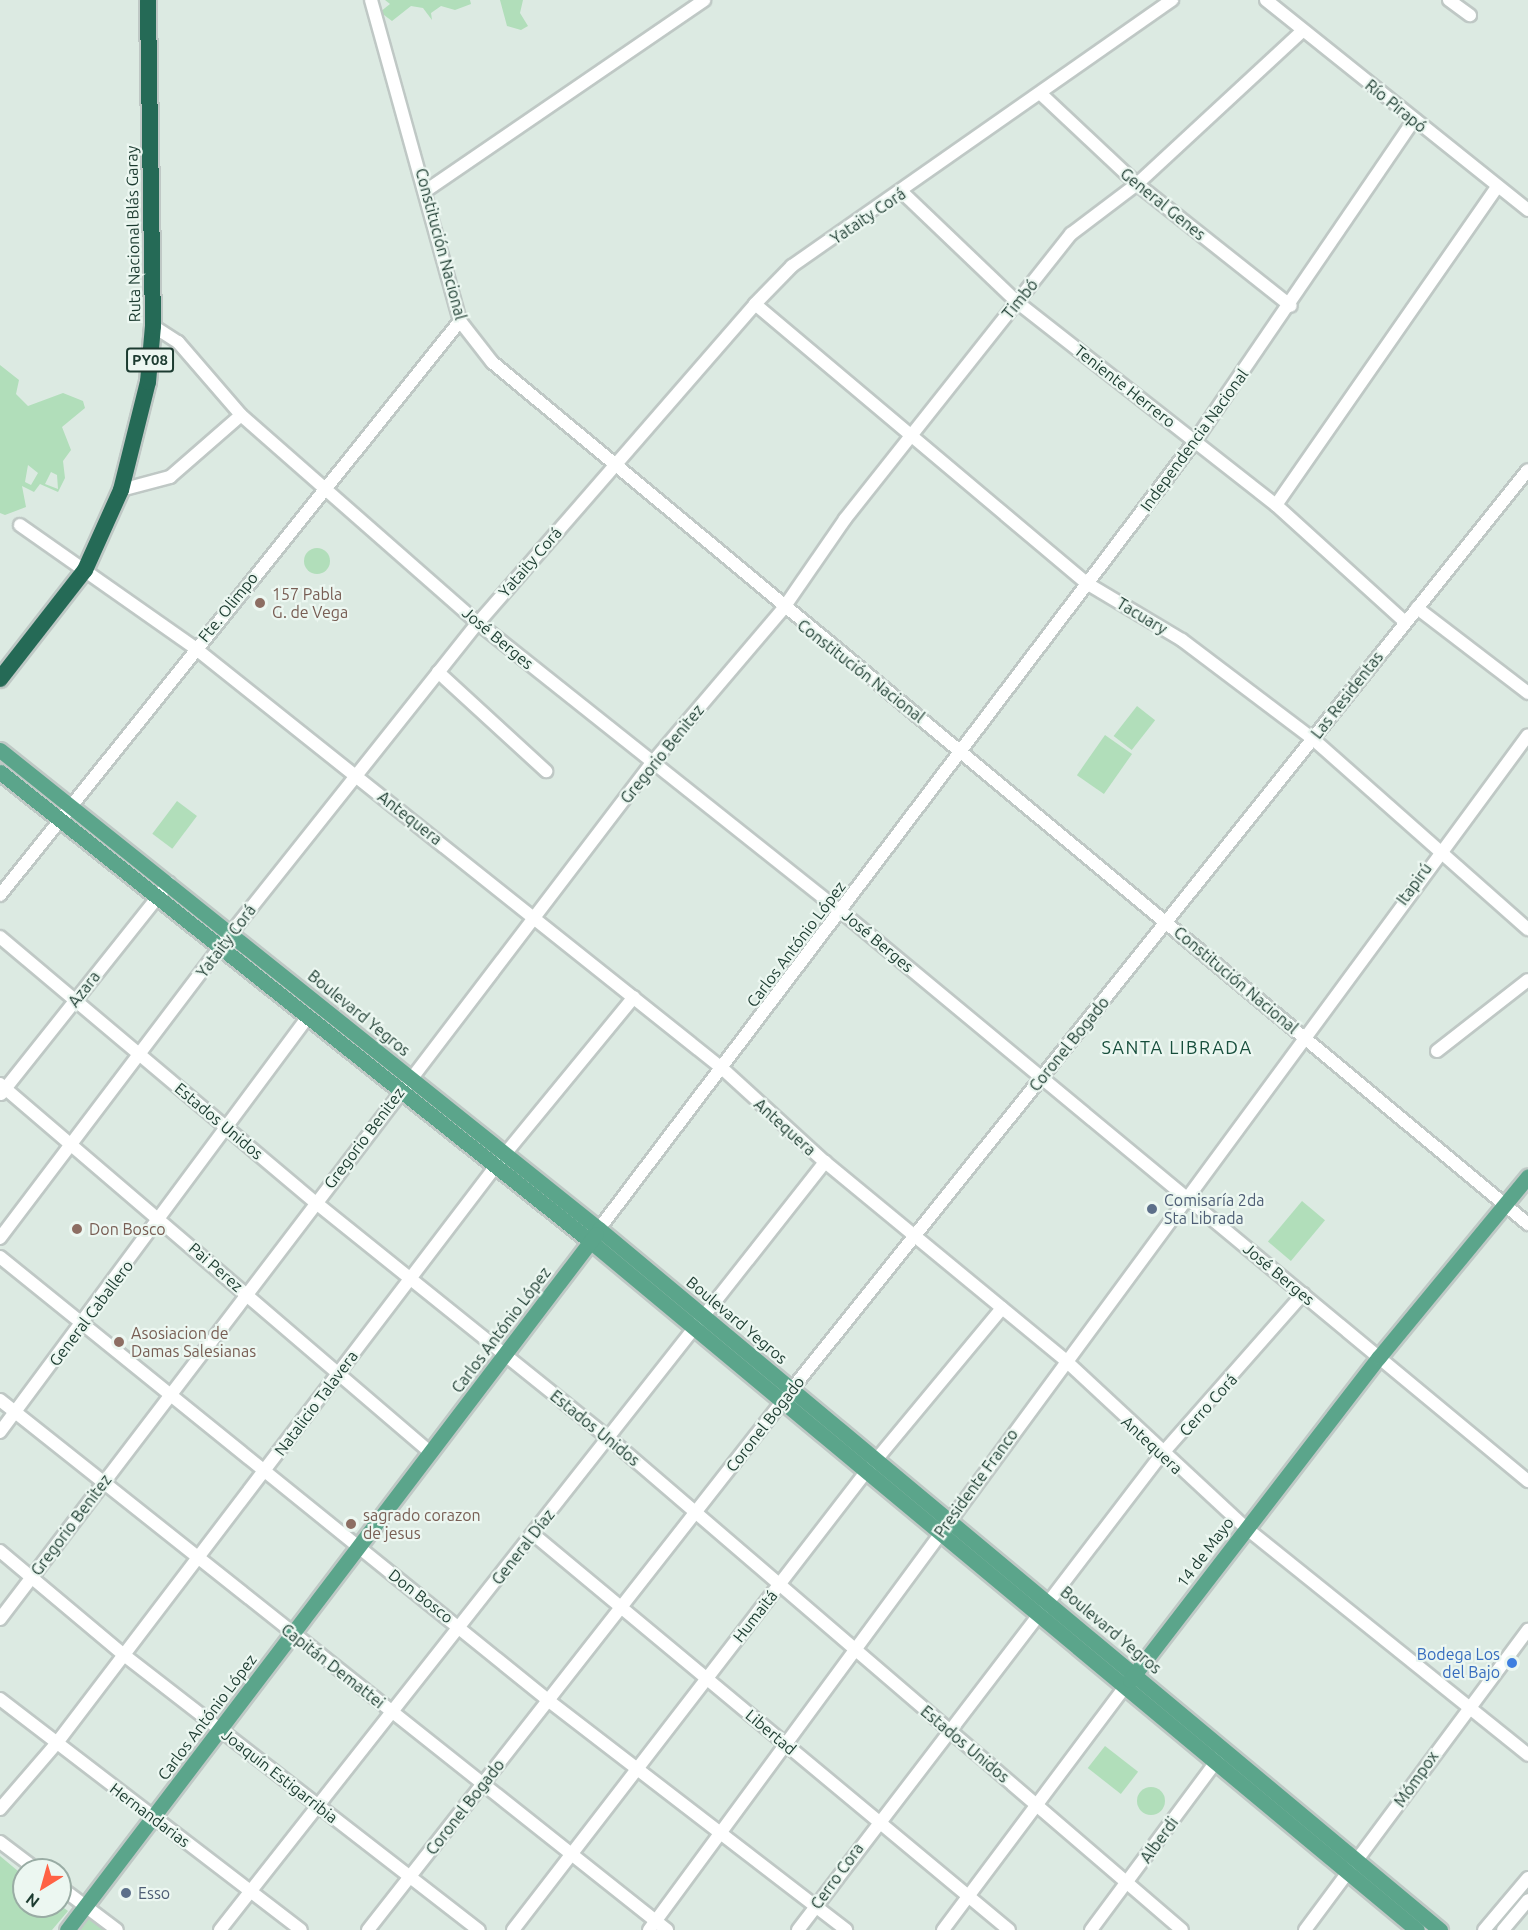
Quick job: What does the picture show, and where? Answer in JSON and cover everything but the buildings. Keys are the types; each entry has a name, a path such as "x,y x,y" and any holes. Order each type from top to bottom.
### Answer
{"highway":[{"name":"Ruta Nacional Blás Garay","path":"0,679 86,570 121,490 148,382 153,326 148,0"}],"main road":[{"name":"Boulevard Yegros","path":"0,750 505,1154 695,1329 1215,1762 1440,1930"},
{"name":"Boulevard Yegros","path":"0,772 495,1167 595,1235 705,1317 1226,1749 1354,1867 1417,1930"},
{"name":"14 de Mayo","path":"1125,1687 1378,1357 1528,1176"},
{"name":"Carlos António López","path":"67,1930 595,1235"}],"street":[{"name":"Constitución Nacional","path":"371,0 427,190 460,321 492,362 783,609 963,752 1528,1224"},
{"path":"427,190 704,0"},
{"name":"Yataity Corá","path":"0,1238 231,933 478,622 755,304 792,266 903,193 1172,0"},
{"name":"Río Pirapó","path":"1266,0 1528,210"},
{"path":"1449,0 1470,15"},
{"name":"Timbó","path":"783,609 912,435 1071,234 1137,184 1302,31"},
{"name":"General Genes","path":"1041,94 1137,184 1291,306"},
{"name":"Independencia Nacional","path":"963,752 1195,441 1291,306 1414,120"},
{"path":"1276,505 1497,187"},
{"name":"Teniente Herrero","path":"903,193 1017,302 1276,505 1405,622"},
{"name":"Tacuary","path":"755,304 1088,584 1182,640 1313,739 1441,848 1528,929"},
{"name":"Fte. Olimpo","path":"0,895 195,648 460,321"},
{"name":"José Berges","path":"153,326 178,342 241,415 323,490 478,622 651,764 843,913 1528,1481"},
{"path":"121,490 170,477 241,415"},
{"name":"Las Residentas","path":"1167,922 1528,470"},
{"name":"Antequera","path":"20,525 195,648 723,1069 825,1162 1065,1360 1161,1455 1246,1528 1528,1755"},
{"path":"1417,608 1528,693"},
{"name":"Gregorio Benitez","path":"0,1619 315,1202 651,764 783,609"},
{"path":"438,672 546,771"},
{"name":"Itapirú","path":"1303,1036 1441,848 1528,735"},
{"name":"Carlos António López","path":"595,1235 843,913 963,752"},
{"name":"Azara","path":"2,1089 169,884"},
{"name":"Coronel Bogado","path":"368,1930 792,1389 1167,922"},
{"name":"Estados Unidos","path":"0,937 315,1202 609,1438 851,1650 1129,1882 1182,1930"},
{"path":"1437,1051 1528,980"},
{"name":"Natalicio Talavera","path":"0,1809 56,1744 505,1154 634,997"},
{"name":"General Caballero","path":"0,1432 162,1221 307,1018"},
{"name":"Presidente Franco","path":"652,1925 782,1742 939,1533 1303,1036"},
{"name":"Pai Perez","path":"2,1089 72,1144 431,1453"},
{"name":"General Díaz","path":"220,1930 825,1162"},
{"name":"Don Bosco","path":"0,1257 460,1626 549,1701 720,1829 846,1930"},
{"name":"Cerro Corá","path":"948,1730 1161,1455 1303,1294"},
{"name":"Humaitá","path":"513,1930 866,1472 879,1461 1002,1308"},
{"name":"Capitán Demattei","path":"0,1400 196,1560 572,1855 652,1925 667,1930"},
{"name":"Libertad","path":"533,1534 1009,1930"},
{"name":"Joaquín Estigarribia","path":"0,1551 124,1655 479,1930"},
{"name":"Mómpox","path":"1305,1930 1354,1867 1468,1706 1528,1630"},
{"name":"14 de Mayo","path":"943,1930 1125,1687"},
{"name":"Hernandarias","path":"0,1699 301,1930"},
{"name":"Cerro Cora","path":"798,1930 948,1730"},
{"name":"Alberdi","path":"1091,1930 1226,1749"},
{"path":"0,1842 21,1858"},
{"path":"1484,1930 1528,1878"},
{"path":"72,1896 117,1930"},
{"path":"1503,1930 1528,1900"}],"green space":[{"path":"385,0 470,0 471,4 455,10 441,6 431,13 432,20 423,8 411,6 392,21 380,12 390,4"},
{"path":"500,0 523,0 520,13 528,26 521,30 507,26"},
{"path":"0,365 19,380 16,394 28,406 63,393 83,401 85,408 62,427 71,450 63,461 65,478 58,492 40,484 34,492 22,486 26,507 5,515 0,513","holes":["28,465 38,473 31,485 25,482","51,472 57,475 58,489 45,484"]},
{"path":"317,548 326,552 330,561 326,570 317,574 308,570 304,561 308,552"},
{"path":"1137,706 1155,720 1132,750 1114,736"},
{"path":"1105,735 1132,754 1104,794 1077,775"},
{"path":"177,801 197,816 172,849 152,834"},
{"path":"1302,1201 1325,1220 1291,1261 1268,1242"},
{"path":"1105,1746 1138,1772 1121,1794 1088,1768"},
{"path":"1151,1787 1161,1791 1165,1801 1161,1811 1151,1815 1141,1811 1137,1801 1141,1791"},
{"path":"0,1856 12,1866 12,1918 62,1918 52,1930 0,1930"},
{"path":"86,1910 113,1930 71,1930"}],"place":[{"name":"157 Pabla G. de Vega","path":"260,603"},
{"name":"Comisaría 2da Sta Librada","path":"1152,1209"},
{"name":"Don Bosco","path":"77,1229"},
{"name":"Asosiacion de Damas Salesianas","path":"119,1342"},
{"name":"sagrado corazon de jesus","path":"351,1524"},
{"name":"Bodega Los del Bajo","path":"1512,1663"},
{"name":"Esso","path":"126,1893"}],"district":[{"name":"SANTA LIBRADA","path":"1177,1047"}]}
